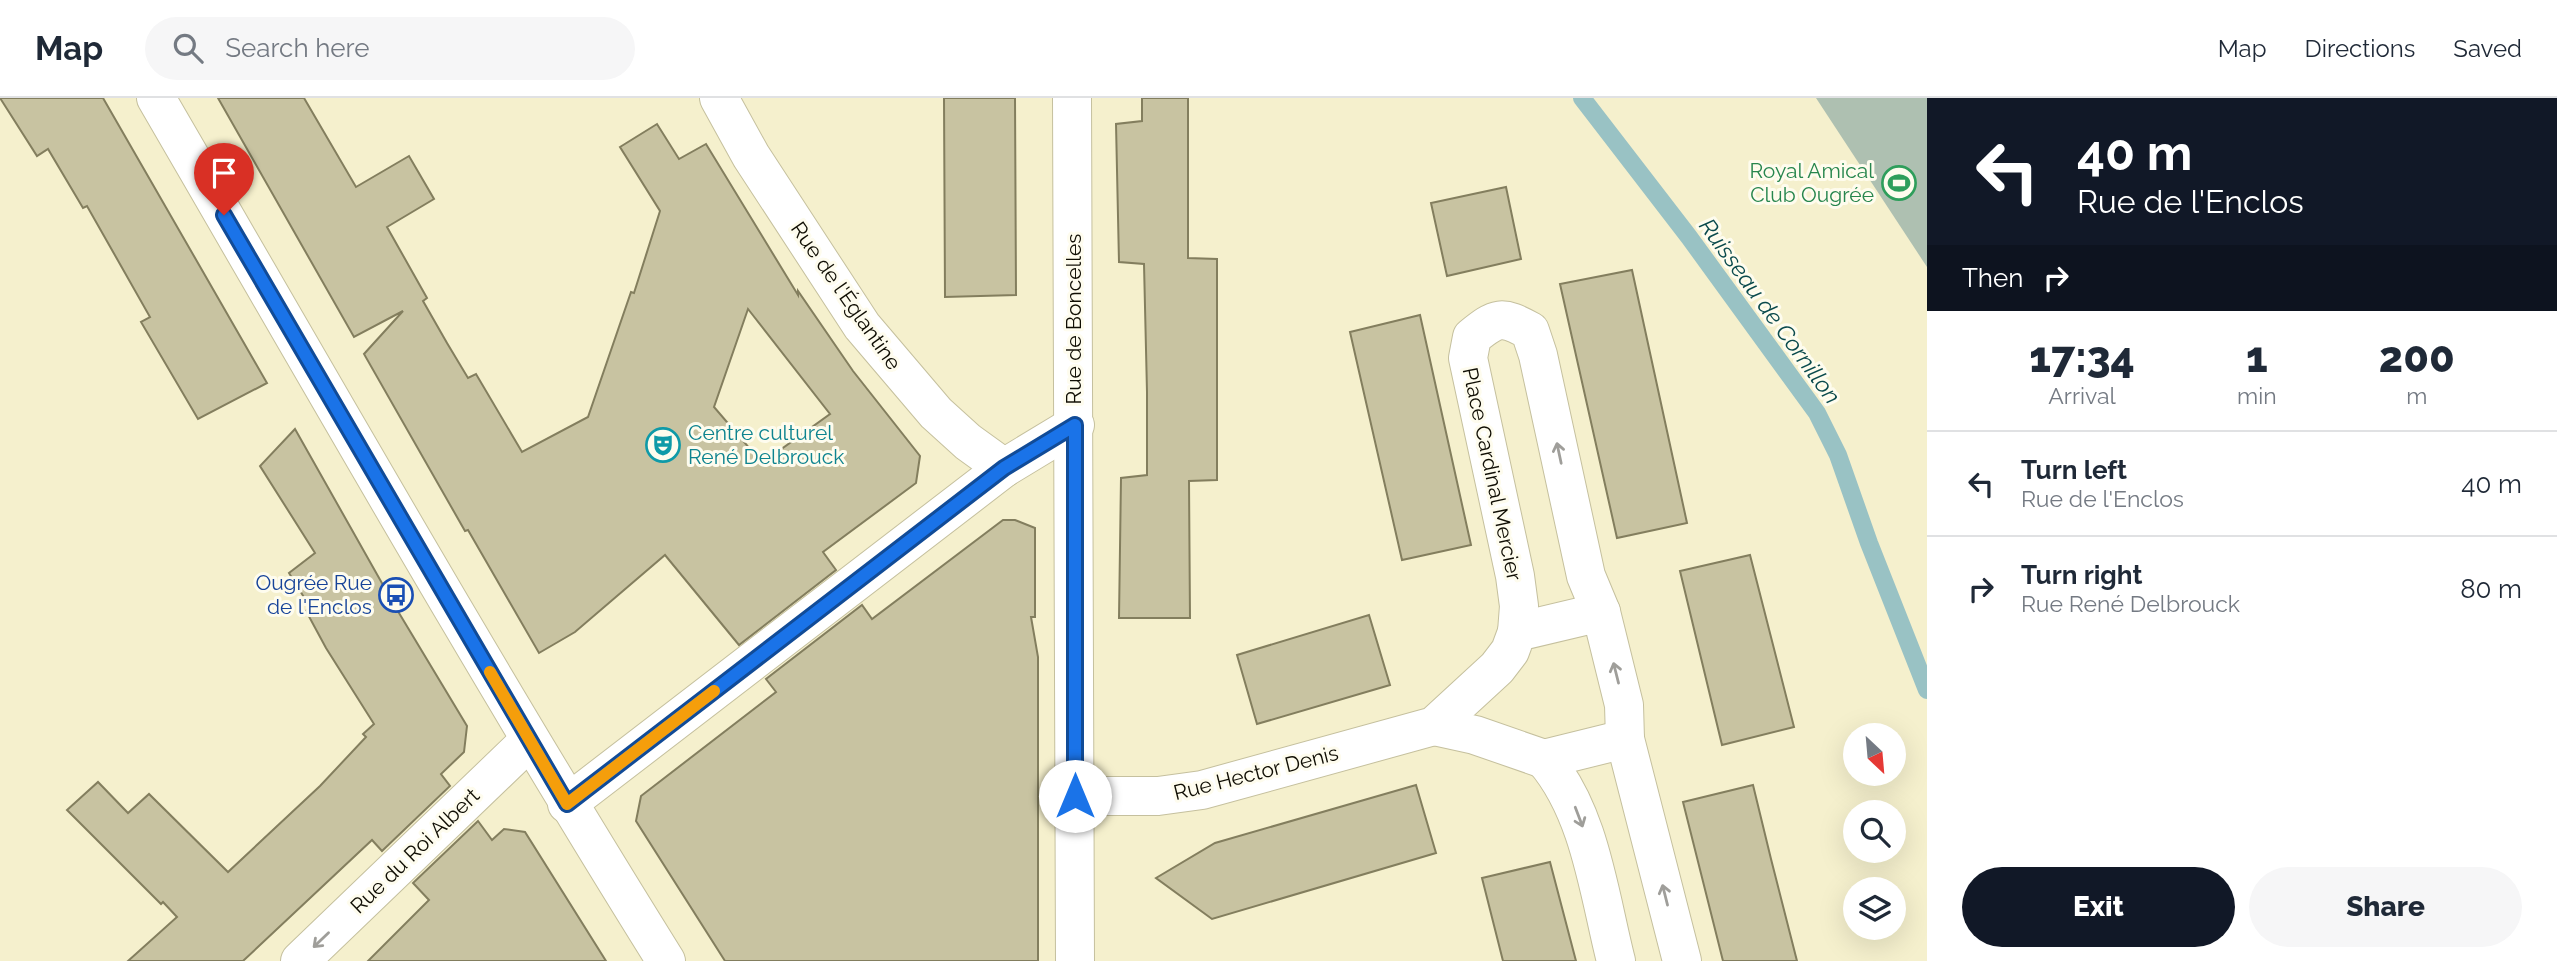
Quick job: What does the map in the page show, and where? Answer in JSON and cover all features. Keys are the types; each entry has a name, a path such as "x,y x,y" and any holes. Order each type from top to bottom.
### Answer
{"street":[{"path":"156,98 567,804 666,961"},
{"name":"Rue de l'Églantine","path":"719,98 751,156 862,326 936,413 968,442 1004,468"},
{"name":"Rue de Boncelles","path":"1072,98 1075,961"},
{"name":"Place Cardinal Mercier","path":"1434,726 1497,668 1510,651 1517,632 1519,606 1514,576 1468,358 1472,337 1491,322 1510,320 1530,331 1586,576 1601,612 1623,705 1625,739 1682,961"},
{"path":"567,804 1004,468 1075,425"},
{"path":"1517,632 1601,612"},
{"path":"1434,726 1475,735 1544,759 1561,778 1581,818 1616,961"},
{"name":"Rue Hector Denis","path":"1075,796 1158,796 1202,790 1261,776 1434,726"},
{"path":"1544,759 1625,739"},
{"name":"Rue du Roi Albert","path":"300,961 530,740"}],"green space":[{"name":"Royal Amical Club Ougrée","path":"1816,98 1927,98 1927,267"}],"building":[{"path":"0,98 103,98 267,383 198,419 141,322 150,317 87,206 83,208 48,149 37,156"},
{"path":"218,98 304,98 356,187 409,156 434,199 387,227 427,298 423,301 468,378 476,374 522,452 588,417 631,292 634,293 660,211 620,147 657,124 679,159 706,144 798,295 798,291 853,371 920,456 916,483 823,552 836,570 739,645 665,555 575,632 539,653 468,530 465,531 364,354 403,311 354,337","holes":["748,309 830,414 762,463 714,407"]},
{"path":"944,98 1015,98 1016,295 945,297"},
{"path":"1142,98 1188,98 1188,258 1217,259 1217,480 1189,481 1190,618 1119,618 1121,478 1147,475 1147,392 1144,264 1119,262 1116,124 1142,121"},
{"path":"1506,187 1521,259 1447,276 1431,203"},
{"path":"1632,270 1687,523 1617,538 1560,284"},
{"path":"1420,315 1471,545 1402,560 1350,332"},
{"path":"295,429 396,608 467,726 464,752 441,774 450,786 382,851 372,840 243,961 128,961 177,917 67,810 98,782 128,813 149,794 228,872 320,786 366,737 363,734 374,724 326,648 306,611 310,607 289,573 315,553 260,466"},
{"path":"1003,520 1015,520 1035,528 1035,617 1031,617 1038,657 1038,961 725,961 636,821 641,796 776,692 766,679 862,605 872,619"},
{"path":"1750,555 1794,727 1722,745 1680,571"},
{"path":"1369,615 1390,685 1257,724 1237,655"},
{"path":"1416,785 1436,853 1212,919 1156,878 1215,843"},
{"path":"1753,785 1797,961 1723,961 1683,802"},
{"path":"478,821 492,840 504,829 525,832 606,961 368,961 429,900 413,883"},
{"path":"1550,862 1576,961 1503,961 1482,878"}],"waterway":[{"name":"Ruisseau de Cornillon","path":"1582,98 1689,237 1817,413 1838,455 1869,543 1927,690"}],"slow traffic":[{"path":"490,672 567,804 714,691"}],"place":[{"name":"Royal Amical Club Ougrée","path":"1899,183"},
{"name":"Centre culturel René Delbrouck","path":"663,445"},
{"name":"Ougrée Rue de l'Enclos","path":"396,595"}],"route":[{"path":"224,215 567,804 1004,468 1075,425 1075,796"}]}
